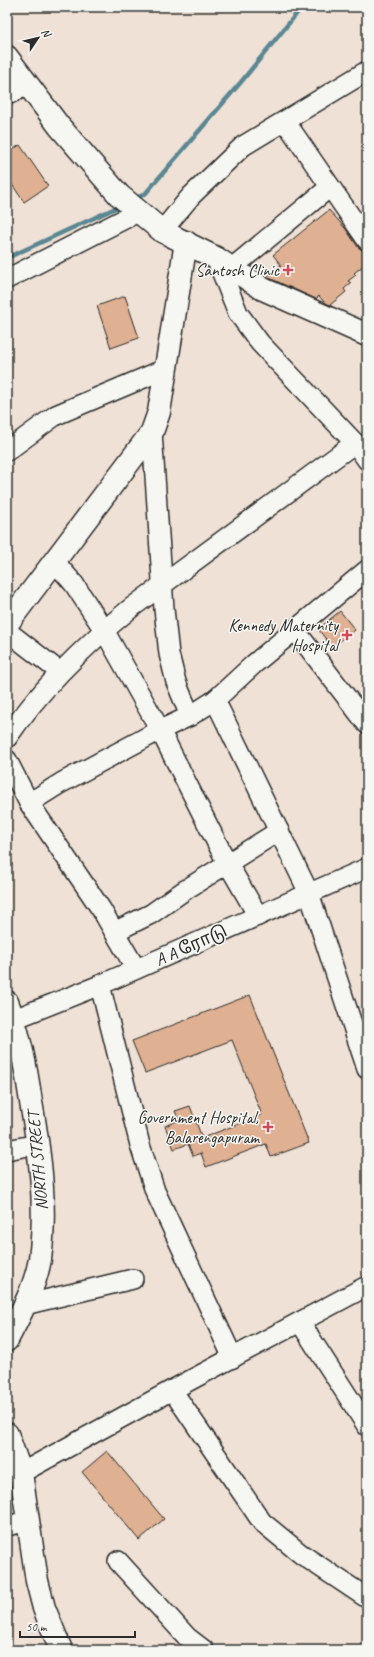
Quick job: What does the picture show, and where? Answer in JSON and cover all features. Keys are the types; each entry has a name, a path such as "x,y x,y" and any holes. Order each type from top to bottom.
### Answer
{"street":[{"path":"7,57 59,126 119,195 162,231 186,242 224,263 263,289 367,335"},
{"path":"162,231 190,196 243,146 367,71"},
{"path":"7,95 28,85"},
{"path":"285,121 367,240"},
{"path":"224,263 330,187"},
{"path":"7,279 138,212"},
{"path":"7,624 152,432 159,412 186,242"},
{"path":"224,263 238,313 260,343 354,443 367,460"},
{"path":"7,451 56,415 165,369"},
{"path":"152,432 169,654 176,682 190,716"},
{"path":"7,738 23,713 60,672 104,630 354,443"},
{"path":"54,561 74,584 104,630 160,730 228,864 258,916"},
{"path":"29,803 61,782 160,730 190,716 215,700 254,664 367,570"},
{"path":"295,630 367,724"},
{"path":"7,631 60,672"},
{"path":"215,700 309,893 360,1022 367,1069"},
{"path":"7,760 29,803 101,909 136,969"},
{"path":"114,932 151,914 185,890 279,831"},
{"name":"A A ரோடு","path":"10,1010 100,985 367,868"},
{"path":"100,985 140,1145 155,1191 233,1358"},
{"name":"NORTH STREET","path":"7,1340 33,1284 40,1260 44,1202 38,1144 23,1053 10,1010"},
{"path":"7,1150 38,1144"},
{"path":"24,1305 133,1279"},
{"path":"22,1473 172,1390 367,1286"},
{"path":"300,1322 367,1426"},
{"path":"172,1390 262,1522 301,1554 367,1598"},
{"path":"7,1436 22,1473 37,1581 44,1608 61,1650"},
{"path":"7,1526 28,1522"},
{"path":"118,1561 187,1637 204,1650"}],"building":[{"path":"20,145 48,186 24,202 7,177 7,153"},
{"path":"329,210 345,228 358,247 367,251 367,263 354,273 356,275 348,281 351,283 344,289 346,292 330,305 324,302 319,296 316,299 267,277 281,265 273,255"},
{"path":"125,296 139,338 111,348 97,306"},
{"path":"340,611 355,630 332,647 318,629"},
{"path":"250,995 309,1143 271,1157 266,1144 206,1167 201,1153 193,1156 188,1144 174,1149 165,1126 179,1120 175,1111 190,1106 202,1138 262,1115 232,1040 145,1073 132,1041"},
{"path":"107,1451 164,1519 139,1540 82,1472"}],"waterway":[{"path":"134,199 145,194 241,82 302,7"},
{"path":"7,258 122,205"}],"place":[{"name":"Santosh Clinic","path":"288,270"},
{"name":"Kennedy Maternity Hospital","path":"347,635"},
{"name":"Government Hospital, Balarengapuram","path":"268,1127"}]}
